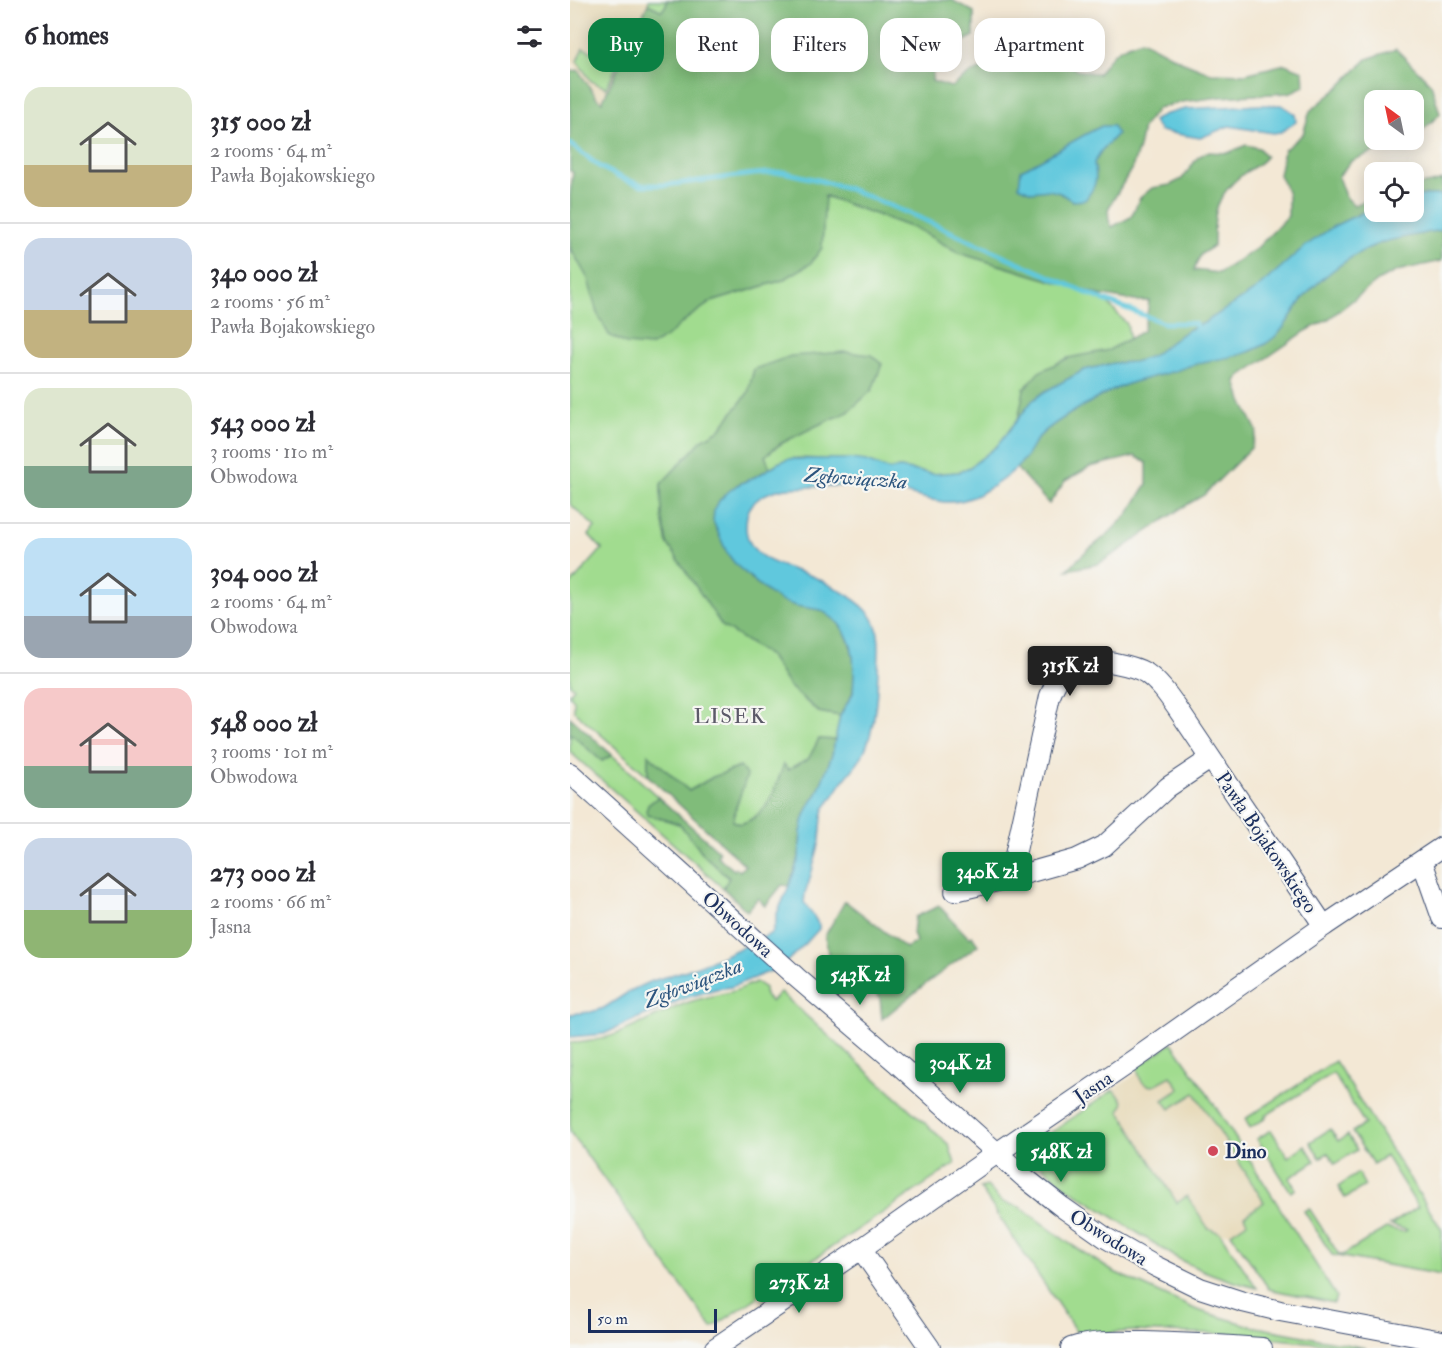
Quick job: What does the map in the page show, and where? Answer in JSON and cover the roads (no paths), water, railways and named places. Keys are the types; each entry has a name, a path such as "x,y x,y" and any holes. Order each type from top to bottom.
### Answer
{"street":[{"name":"Pawła Bojakowskiego","path":"1010,878 1050,696 1059,677 1070,666 1083,660 1102,660 1144,672 1160,685 1324,926"},
{"name":"Pawła Bojakowskiego","path":"955,891 1048,868 1077,859 1104,846 1168,788 1210,759"},
{"name":"Obwodowa","path":"570,773 796,977 890,1056 1030,1183 1106,1238 1200,1288 1280,1311 1430,1342"},
{"name":"Jasna","path":"715,1348 1324,926 1442,847"},
{"path":"1422,861 1442,918"},
{"path":"861,1249 930,1348"},
{"path":"1071,1348 1085,1343 1114,1342 1205,1343 1262,1348"}],"water":[{"path":"1282,105 1295,114 1296,122 1281,132 1273,133 1229,126 1200,138 1160,131 1153,121 1163,115 1185,109"},
{"path":"1102,126 1113,126 1117,134 1101,151 1094,163 1095,183 1085,200 1073,201 1060,193 1049,190 1031,192 1019,186 1021,170"},
{"name":"Zgłowiączka","path":"1424,195 1442,195 1442,230 1384,242 1352,257 1314,287 1278,333 1258,348 1132,383 1115,389 1081,407 1044,432 1036,440 1027,456 1008,475 973,497 962,501 941,502 887,489 829,486 781,489 766,494 753,503 747,514 746,529 755,549 772,562 814,577 851,598 871,615 878,634 877,691 870,736 860,759 824,809 820,841 805,893 804,903 819,925 819,929 781,967 731,987 685,998 604,1034 570,1037 570,1014 604,1008 649,982 721,957 772,933 776,916 799,858 804,818 817,794 832,755 840,716 853,693 853,655 847,636 840,625 821,610 781,601 736,565 727,553 713,521 714,511 719,501 728,492 788,459 850,459 866,461 889,470 900,468 933,474 959,472 970,467 997,446 1032,401 1044,392 1084,370 1114,363 1134,362 1152,356 1186,331 1204,323 1254,291 1304,247 1334,226 1364,212 1364,222 1424,222"}],"waterway":[{"path":"570,144 600,167 642,185 666,185 783,172 852,190 1091,295 1164,323 1195,324 1200,332"}],"place":[{"name":"Dino","path":"1213,1151"}],"district":[{"name":"LISEK","path":"730,716"}]}
